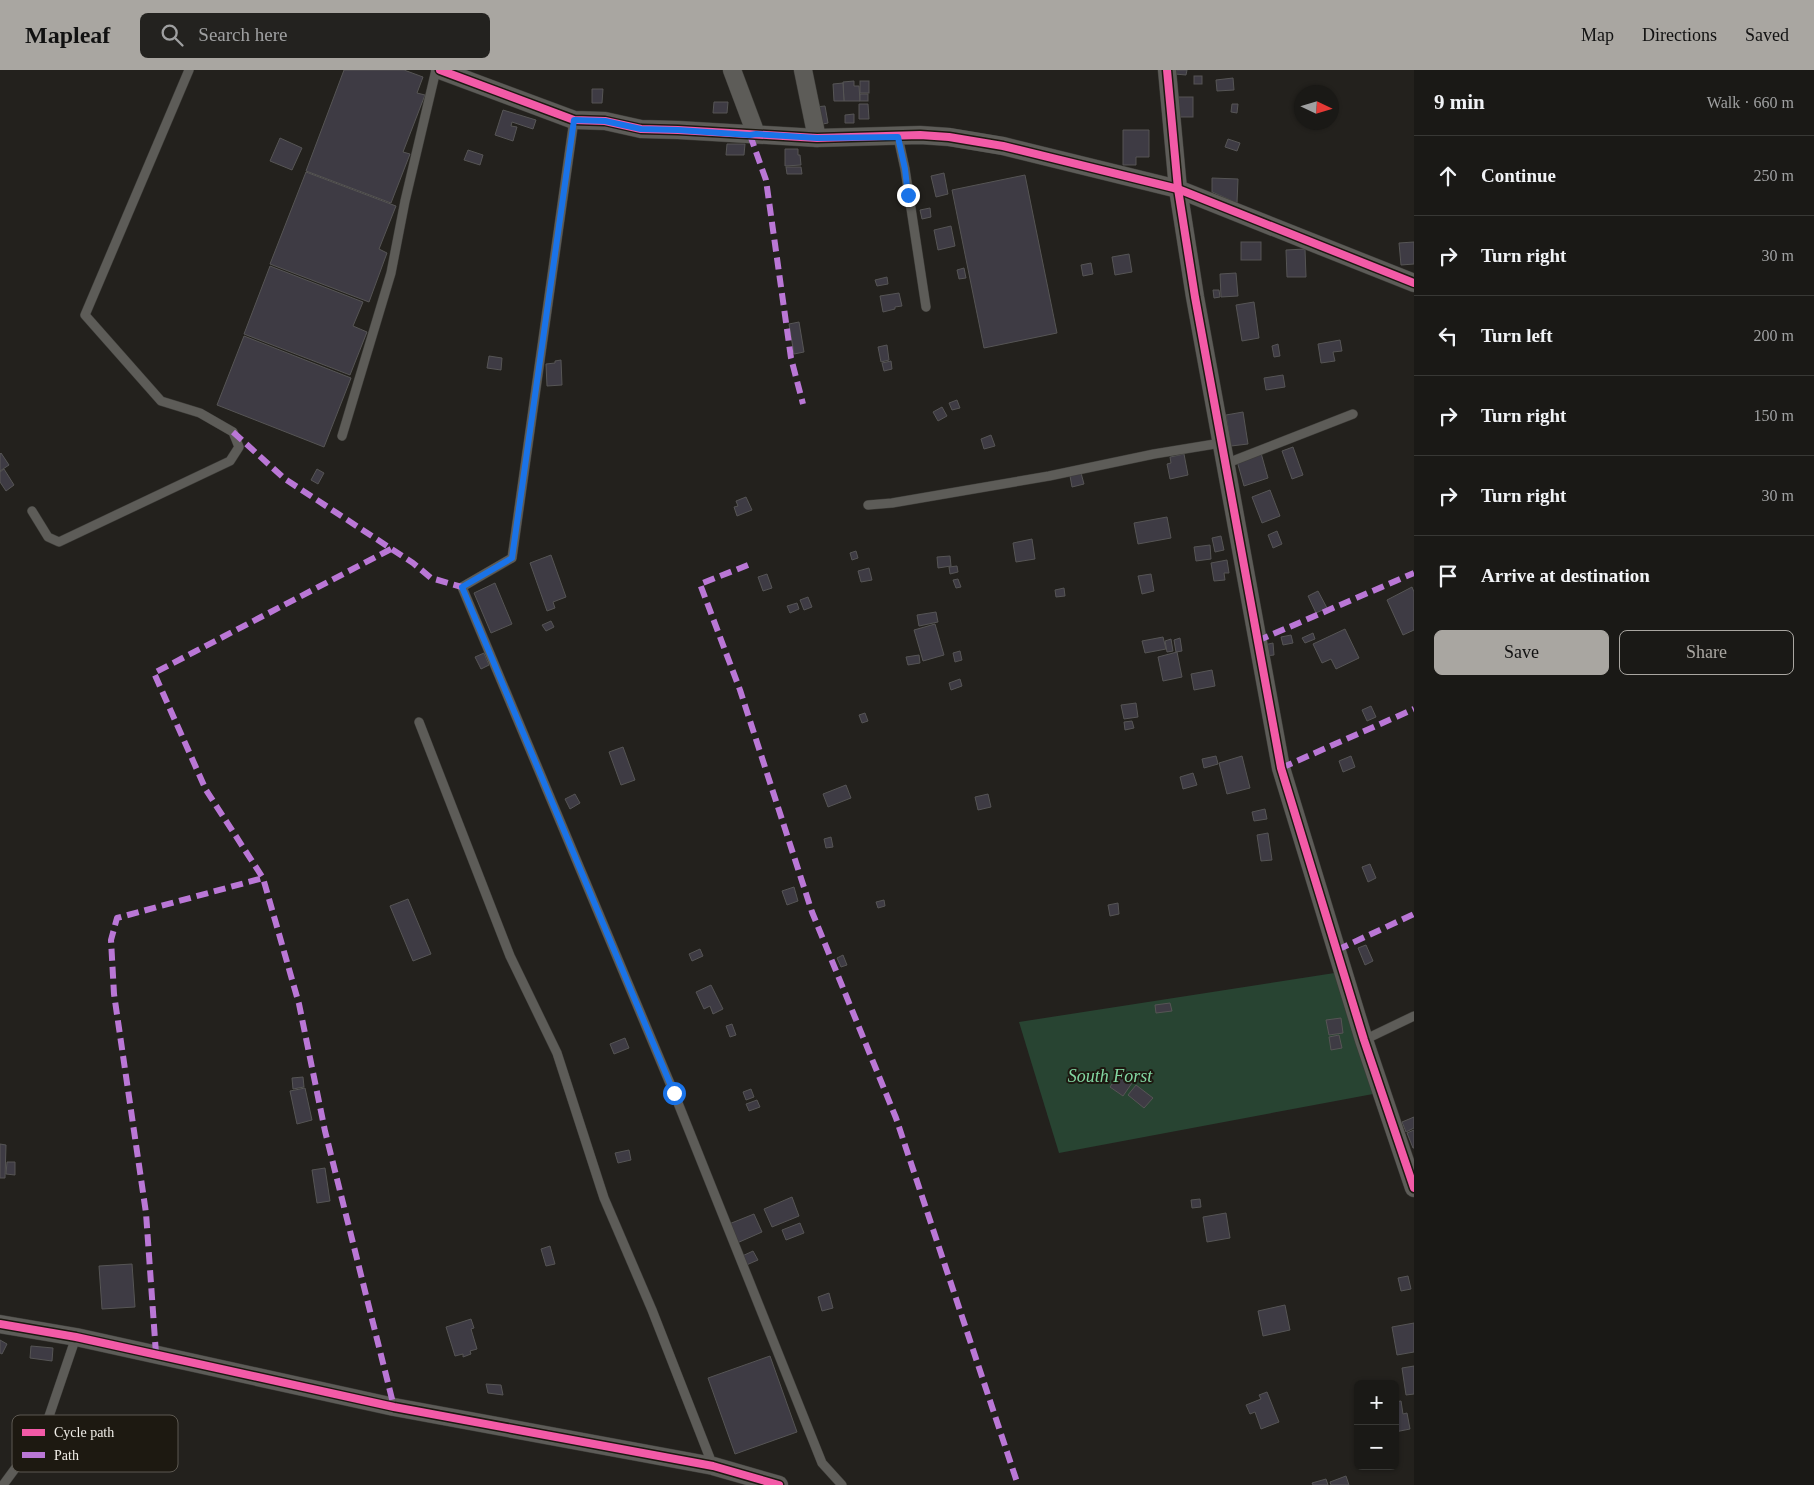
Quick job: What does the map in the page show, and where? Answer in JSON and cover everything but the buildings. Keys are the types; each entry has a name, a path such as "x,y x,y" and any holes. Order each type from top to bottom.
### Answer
{"street":[{"path":"438,70 574,120 605,121 641,129 817,138 920,135 948,137 1003,146 1178,188 1414,283"},
{"path":"732,70 756,134"},
{"path":"803,70 817,138"},
{"path":"1167,70 1178,188 1221,442 1281,768 1364,1040 1414,1188"},
{"path":"0,1324 76,1337 394,1407 713,1466 780,1485"}],"lane":[{"path":"32,511 48,538 59,542 230,460 239,447 233,432 200,413 161,401 85,315 189,70"},
{"path":"342,436 391,273 405,201 438,70"},
{"path":"574,120 512,558 462,587 670,1084 822,1463 842,1485"},
{"path":"898,137 905,169 926,307"},
{"path":"1225,464 1353,414"},
{"path":"868,505 892,503 1039,477 1221,442"},
{"path":"419,722 510,956 557,1054 604,1198 652,1310 713,1466"},
{"path":"1364,1040 1414,1016"},
{"path":"49,1415 76,1337"},
{"path":"3,1485 13,1472"}],"green space":[{"name":"South Forst","path":"1341,972 1373,1094 1059,1153 1019,1022"}],"marked path":[{"path":"750,135 766,180 791,358 803,404"},
{"path":"233,432 285,479 413,563 431,578 462,587"},
{"path":"391,549 154,673 206,790 263,878 299,1004 325,1131 394,1407"},
{"path":"748,565 700,584 740,690 812,912 896,1118 1018,1485"},
{"path":"1257,641 1414,573"},
{"path":"1281,768 1414,709"},
{"path":"156,1354 146,1213 114,994 111,940 117,918 263,878"},
{"path":"1337,950 1414,914"}],"cycle path":[{"path":"440,70 574,120 605,121 641,129 817,138 920,135 949,137 1003,146 1178,189 1414,283"},
{"path":"1167,70 1178,189 1195,297 1281,768 1364,1040 1414,1188"},
{"path":"0,1324 76,1337 394,1407 713,1466 779,1485"}],"route":[{"path":"674,1093 462,587 512,558 524,462 574,120 605,121 641,129 750,135 817,138 898,137 908,195"}]}
